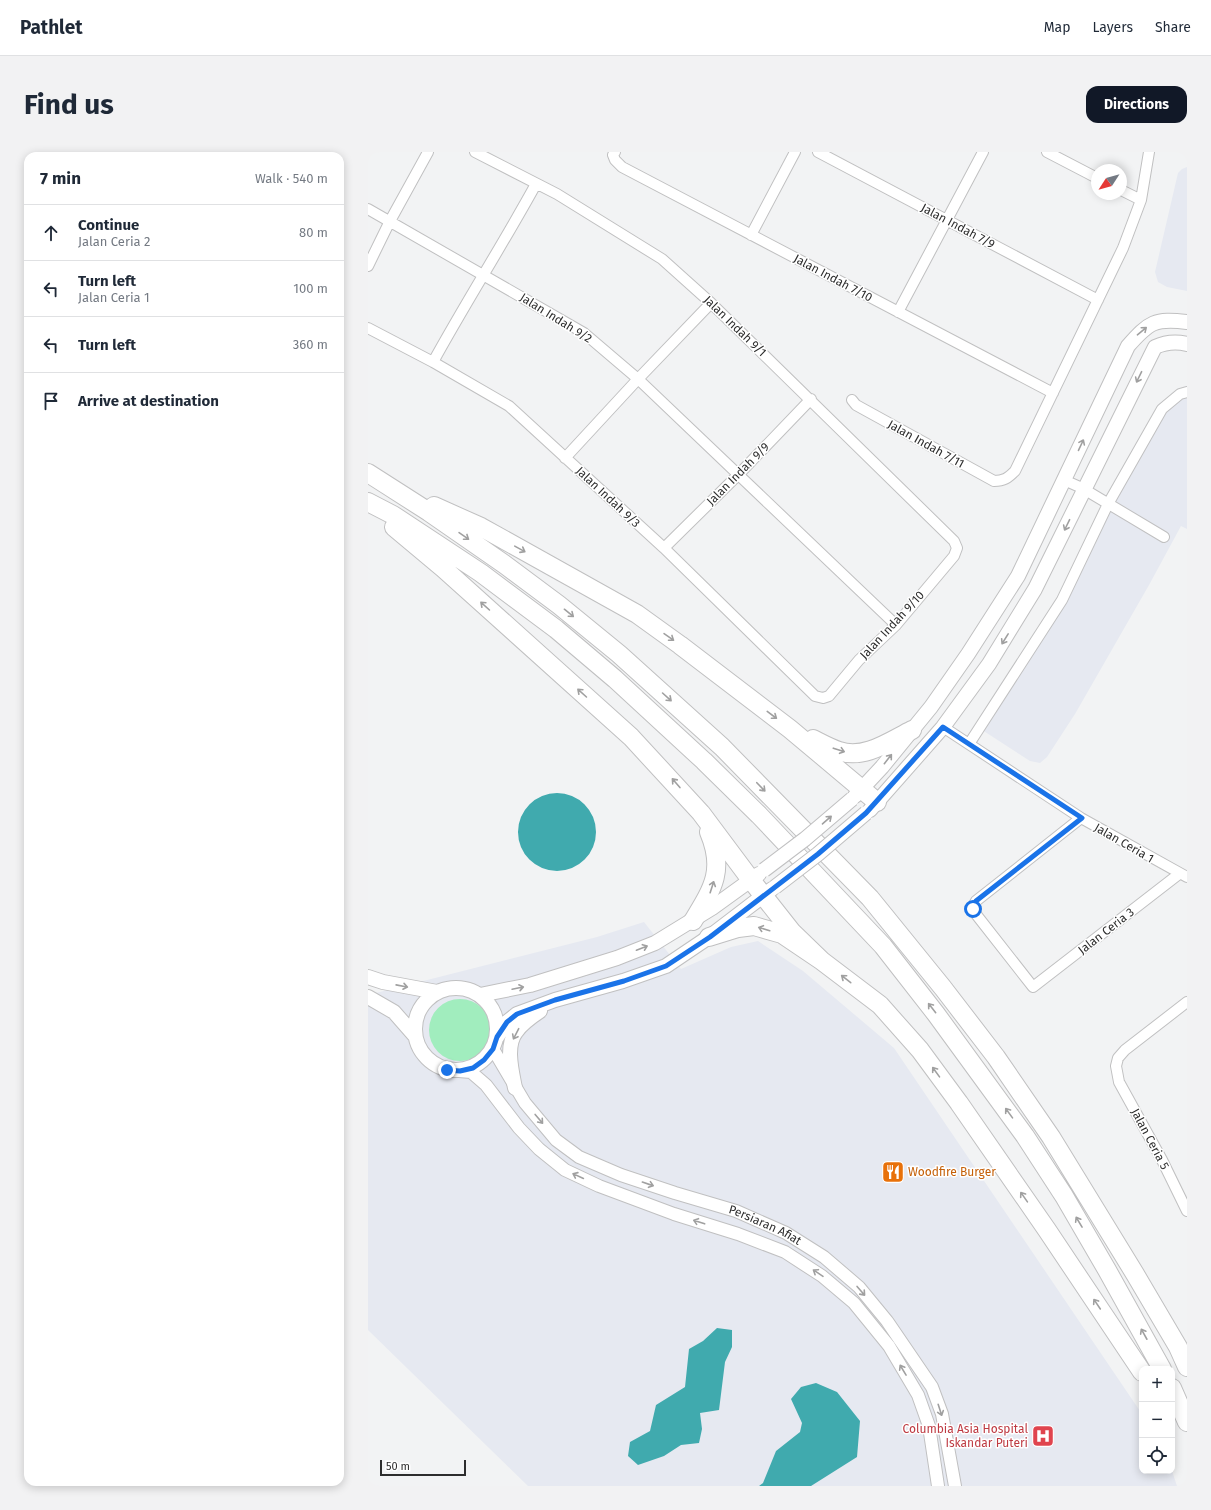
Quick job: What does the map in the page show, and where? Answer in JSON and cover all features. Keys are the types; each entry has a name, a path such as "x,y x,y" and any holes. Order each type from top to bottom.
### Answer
{"highway":[{"path":"368,473 504,564 559,605 619,654 722,747 870,898 943,988 996,1057 1051,1137 1147,1294 1178,1347 1187,1367"},
{"path":"396,491 482,527 637,614 680,644 790,729 872,808"},
{"path":"368,502 395,528 442,568 631,737 757,875 769,891 792,932 822,961"},
{"path":"368,502 393,515 481,573 556,630 615,679 704,761 759,815 883,946 936,1014 1025,1136 1064,1196 1108,1270 1160,1366"},
{"path":"790,729 840,751 859,754 878,747 912,730"},
{"path":"693,921 710,894 716,874 716,848 701,813"},
{"path":"710,937 738,928 754,926 782,934 822,961 880,1005 920,1050 960,1103 1139,1368"},
{"path":"1175,1395 1187,1422"},
{"path":"1175,1417 1187,1432"}],"main road":[{"path":"480,995 530,985 617,958 655,943 693,921 757,875 805,839 857,794 931,707 1018,576 1128,346 1142,330 1152,324 1165,320 1187,322"},
{"path":"495,1043 497,1025 494,1014 480,995 470,990 448,988 437,992 426,1000 419,1011 415,1023 415,1036 419,1048 426,1058 436,1066 447,1070 460,1071 473,1068 484,1060 495,1043 507,1022 517,1014 555,1000 624,981 666,966 710,937 818,854 872,808 943,727 989,664 1035,590 1155,347 1164,343 1178,341 1187,344"},
{"path":"368,978 437,992"},
{"path":"368,997 394,1012 415,1036"},
{"path":"515,1088 510,1060 511,1045 515,1033 526,1021 555,1000"}],"street":[{"path":"368,266 390,221 428,152"},
{"name":"Jalan Indah 9/1","path":"475,152 557,194 662,259 711,303 811,399 954,541 957,548"},
{"path":"751,235 795,152"},
{"name":"Jalan Indah 7/9","path":"818,152 1098,300"},
{"path":"898,312 984,152"},
{"path":"1047,152 1091,175"},
{"path":"1053,393 1123,248 1141,200 1149,152"},
{"name":"Jalan Indah 7/10","path":"615,156 622,168 1053,393"},
{"path":"433,362 457,317 512,228 536,184"},
{"path":"1127,193 1141,200"},
{"name":"Jalan Indah 9/2","path":"368,209 584,333 638,379 896,625"},
{"path":"565,458 711,303"},
{"name":"Jalan Indah 9/3","path":"368,328 433,362 509,406 664,548 815,696 823,698"},
{"path":"969,744 1062,600 1108,504 1162,409 1180,394 1187,392"},
{"name":"Jalan Indah 7/11","path":"852,400 856,405 986,477 994,481 1003,481 1015,471 1053,393"},
{"name":"Jalan Indah 9/9","path":"664,548 739,474 811,399"},
{"path":"1064,480 1084,490 1164,537"},
{"name":"Jalan Indah 9/10","path":"823,698 829,696 859,660 896,625 954,556 957,548"},
{"name":"Jalan Ceria 1","path":"943,727 1082,818 1183,876"},
{"name":"Jalan Ceria 3","path":"1082,818 976,901 973,906 975,913 1033,987 1183,876"},
{"name":"Jalan Ceria 5","path":"1187,1002 1125,1050 1118,1058 1116,1066 1119,1082 1162,1160 1187,1211"},
{"name":"Persiaran Afiat","path":"495,1043 515,1088 525,1103 556,1140 579,1157 621,1175 736,1212 786,1233 824,1257 859,1287 887,1321 932,1387 942,1414 954,1486"},
{"name":"Persiaran Afiat","path":"460,1071 471,1072 486,1085 519,1128 539,1149 565,1170 599,1186 674,1214 738,1234 785,1252 816,1272 854,1303 889,1346 918,1395 929,1426 938,1486"},
{"path":"556,1162 568,1149"},
{"path":"918,1395 932,1387"}],"shaded area":[{"path":"1187,167 1187,291 1167,287 1158,282 1155,272 1178,173"},
{"path":"1187,389 1187,529 1181,526 1075,714 1047,757 1040,763 1030,761 976,726 1058,598 1158,408"},
{"path":"644,922 681,969 731,947 758,941 803,971 894,1048 1139,1410 1139,1474 1173,1474 1177,1486 528,1486 368,1330 368,995 597,937"}],"green space":[{"path":"454,999 466,999 482,1008 489,1018 491,1030 489,1042 482,1052 466,1061 454,1061 443,1056 434,1047 429,1036 429,1024 434,1013 443,1004"}],"water":[{"path":"557,793 572,796 585,804 593,817 596,832 593,847 585,860 572,868 557,871 542,868 529,860 521,847 518,832 521,817 529,804 542,796"},
{"path":"717,1328 732,1330 732,1347 725,1362 719,1410 700,1413 702,1429 699,1443 681,1445 664,1456 638,1465 628,1456 630,1442 650,1431 656,1405 685,1387 689,1349 703,1341"},
{"path":"816,1383 837,1392 860,1421 857,1457 811,1486 759,1486 763,1483 776,1451 800,1432 802,1423 791,1399 801,1387"}],"place":[{"name":"Woodfire Burger","path":"893,1172"},
{"name":"Columbia Asia Hospital Iskandar Puteri","path":"1043,1436"}],"route":[{"path":"447,1070 460,1071 473,1068 484,1060 493,1049 497,1037 507,1022 517,1014 555,1000 624,981 666,966 710,937 818,854 866,813 943,727 1082,818 976,901 973,909"}]}
